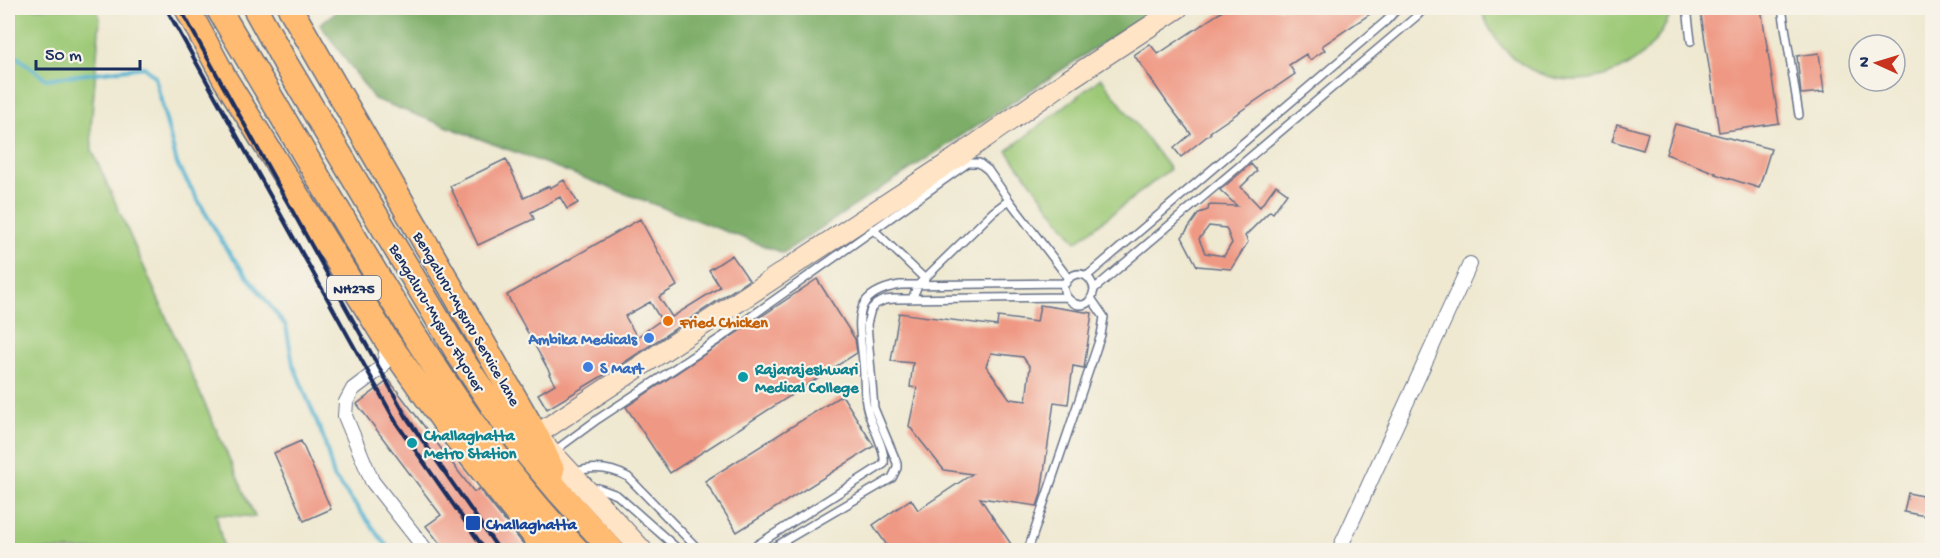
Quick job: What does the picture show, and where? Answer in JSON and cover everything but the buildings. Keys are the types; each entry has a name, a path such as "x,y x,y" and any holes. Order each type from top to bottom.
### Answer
{"highway":[{"name":"NH275","path":"187,8 225,79 387,341 450,430 546,550"},
{"name":"NH275","path":"218,8 307,161 440,377 509,472 577,550"},
{"name":"Bengaluru-Mysuru Flyover","path":"255,8 287,66 461,358 500,417 560,493 612,550"},
{"name":"Bengaluru-Mysuru Service lane","path":"290,8 544,444"},
{"path":"544,444 553,471 625,550"}],"street":[{"path":"544,444 1068,80 1178,8"},
{"path":"1339,550 1470,264"},
{"path":"387,341 385,361 381,368 353,389 346,402 345,416 372,481 426,550"},
{"name":"Bengaluru-Mysuru Service lane","path":"544,444 642,550"}],"lane":[{"path":"1087,276 1386,21 1398,8"},
{"path":"1094,289 1087,276 1077,274 1067,281 1064,288 1066,297 1078,305 1091,298 1094,289 1424,8"},
{"path":"1687,8 1691,41"},
{"path":"1782,8 1799,115"},
{"path":"1358,44 1368,57"},
{"path":"544,444 598,419 732,330 968,163 979,163 988,170 1067,281"},
{"path":"912,299 918,285 993,212 1009,200"},
{"path":"873,229 925,279"},
{"path":"749,550 884,464 871,409 858,319 863,305 876,293 892,287 918,285 1067,281"},
{"path":"769,550 892,478 897,468 896,456 871,409 867,324 876,304 885,300 912,299 1066,297"},
{"path":"1028,550 1101,335 1104,317 1091,298"},
{"path":"570,473 594,468 628,477 699,550"},
{"path":"583,488 598,488 617,495 679,550"}],"green space":[{"path":"8,8 97,8 100,19 91,127 92,150 255,517 216,514 224,550 8,550"},
{"path":"341,8 1156,8 783,253 374,99 320,24"},
{"path":"1481,8 1673,8 1656,39 1633,62 1605,75 1576,80 1546,76 1519,62 1497,40"},
{"path":"1101,78 1170,169 1076,242 1007,151"}],"waterway":[{"path":"8,50 46,79 144,67 155,77 177,164 227,250 286,326 293,364 324,439 334,477 390,550"}],"railway":[{"path":"166,8 397,424 485,550"},
{"path":"180,8 407,418 499,550"}],"place":[{"name":"Fried Chicken","path":"668,321"},
{"name":"Ambika Medicals","path":"649,338"},
{"name":"S Mart","path":"588,367"},
{"name":"Rajarajeshwari Medical College","path":"743,377"},
{"name":"Challaghatta Metro Station","path":"412,443"},
{"name":"Challaghatta","path":"473,523"}]}
